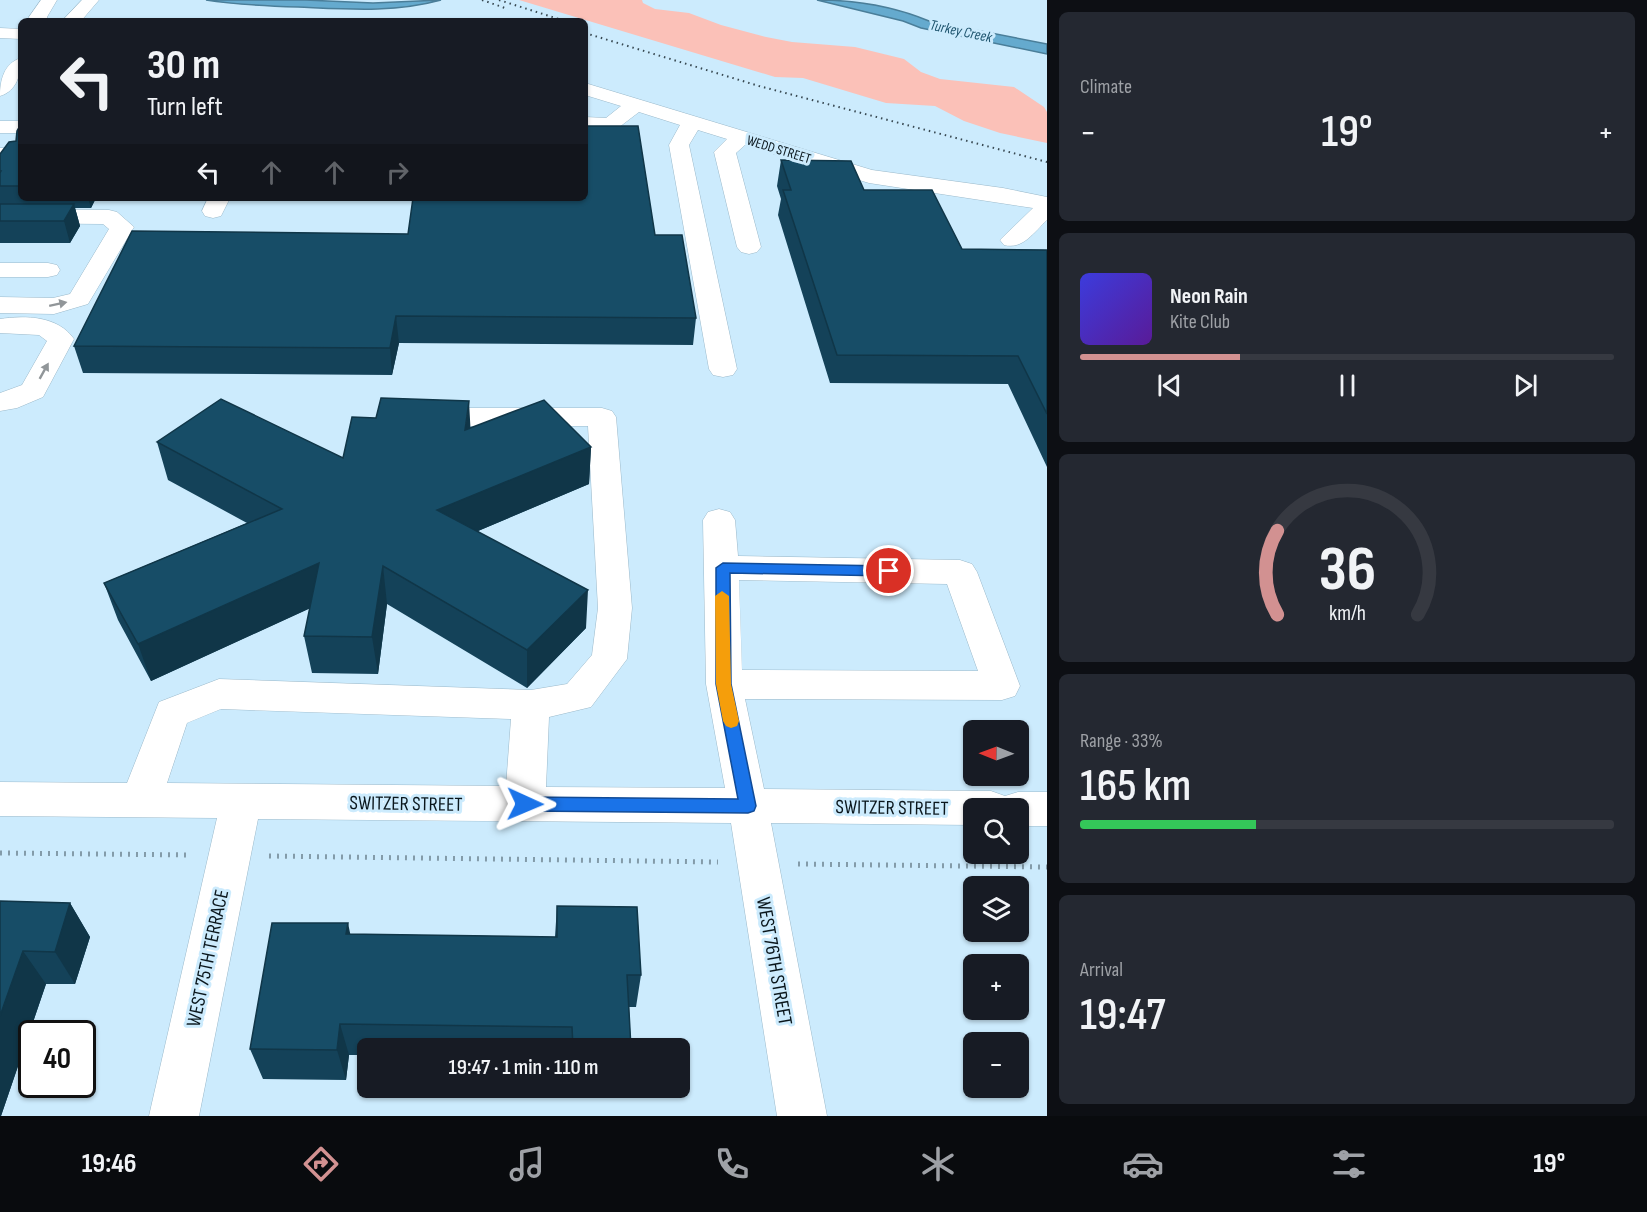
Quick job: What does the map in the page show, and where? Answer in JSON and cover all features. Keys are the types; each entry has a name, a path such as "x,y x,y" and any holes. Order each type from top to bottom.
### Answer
{"street":[{"path":"74,18 89,3"},
{"path":"0,33 18,34"},
{"path":"0,90 18,68"},
{"name":"WEDD STREET","path":"588,90 869,177 899,183 1001,194 1047,206"},
{"path":"588,123 611,124 635,105"},
{"path":"692,122 679,145 723,369"},
{"path":"0,127 18,127"},
{"path":"741,137 725,152 749,247"},
{"path":"0,199 18,199"},
{"path":"1012,240 1047,206"},
{"path":"0,216 109,217 122,227 79,298 54,306 0,305"},
{"path":"0,270 48,270"},
{"path":"0,326 45,327 61,339 33,391 7,402 0,402"},
{"path":"141,800 172,713 219,694 531,705 578,697 609,659 615,608 602,417 430,417"},
{"name":"WEST 76TH STREET","path":"719,520 723,568 724,684 748,806 802,1116"},
{"path":"723,568 960,572 1002,686 724,684"},
{"path":"525,804 531,705"},
{"name":"SWITZER STREET","path":"0,799 963,808"},
{"name":"WEST 75TH TERRACE","path":"174,1116 241,801"},
{"path":"1029,809 1047,809"}],"path":[{"path":"0,853 193,855"},
{"path":"263,856 724,862"},
{"path":"794,864 1047,867"}],"shaded area":[{"path":"519,0 642,0 643,3 655,9 689,13 721,25 766,37 792,42 855,47 904,59 921,72 940,79 1014,87 1044,107 1047,112 1047,143 1000,133 964,121 935,106 886,103 803,78 775,77 588,21 588,18 579,18"}],"water":[{"path":"206,0 373,3 441,0 406,7 334,9 263,6"},
{"name":"Turkey Creek","path":"817,0 874,5 902,11 929,21 1047,44 1047,54 921,28 903,21"}],"building":[{"path":"588,126 638,126 655,235 682,235 696,318 396,316 390,348 74,346 132,231 408,234 413,201 588,201"},
{"path":"18,129 18,186 0,186 0,154 9,142 16,141"},
{"path":"781,160 851,161 864,190 932,190 962,249 1047,250 1047,414 1018,356 837,355 783,190 791,190"},
{"path":"0,204 74,204 64,221 0,221"},
{"path":"381,398 469,401 465,430 544,400 591,447 437,510 588,590 527,650 383,566 372,637 304,636 319,563 138,644 104,583 282,509 157,442 221,399 343,458 352,417 376,418"},
{"path":"0,901 70,903 55,952 23,951 0,1016"},
{"path":"557,906 637,907 641,975 627,975 630,1038 573,1038 572,1027 340,1024 337,1050 250,1049 272,923 348,923 346,934 557,937"}],"railway":[{"path":"482,0 508,9"},
{"path":"499,0 556,18"},
{"path":"588,34 759,86 1047,162"}],"slow traffic":[{"path":"722,596 724,684 731,721"}],"route":[{"path":"525,804 748,806 724,684 723,568 889,571"}]}
